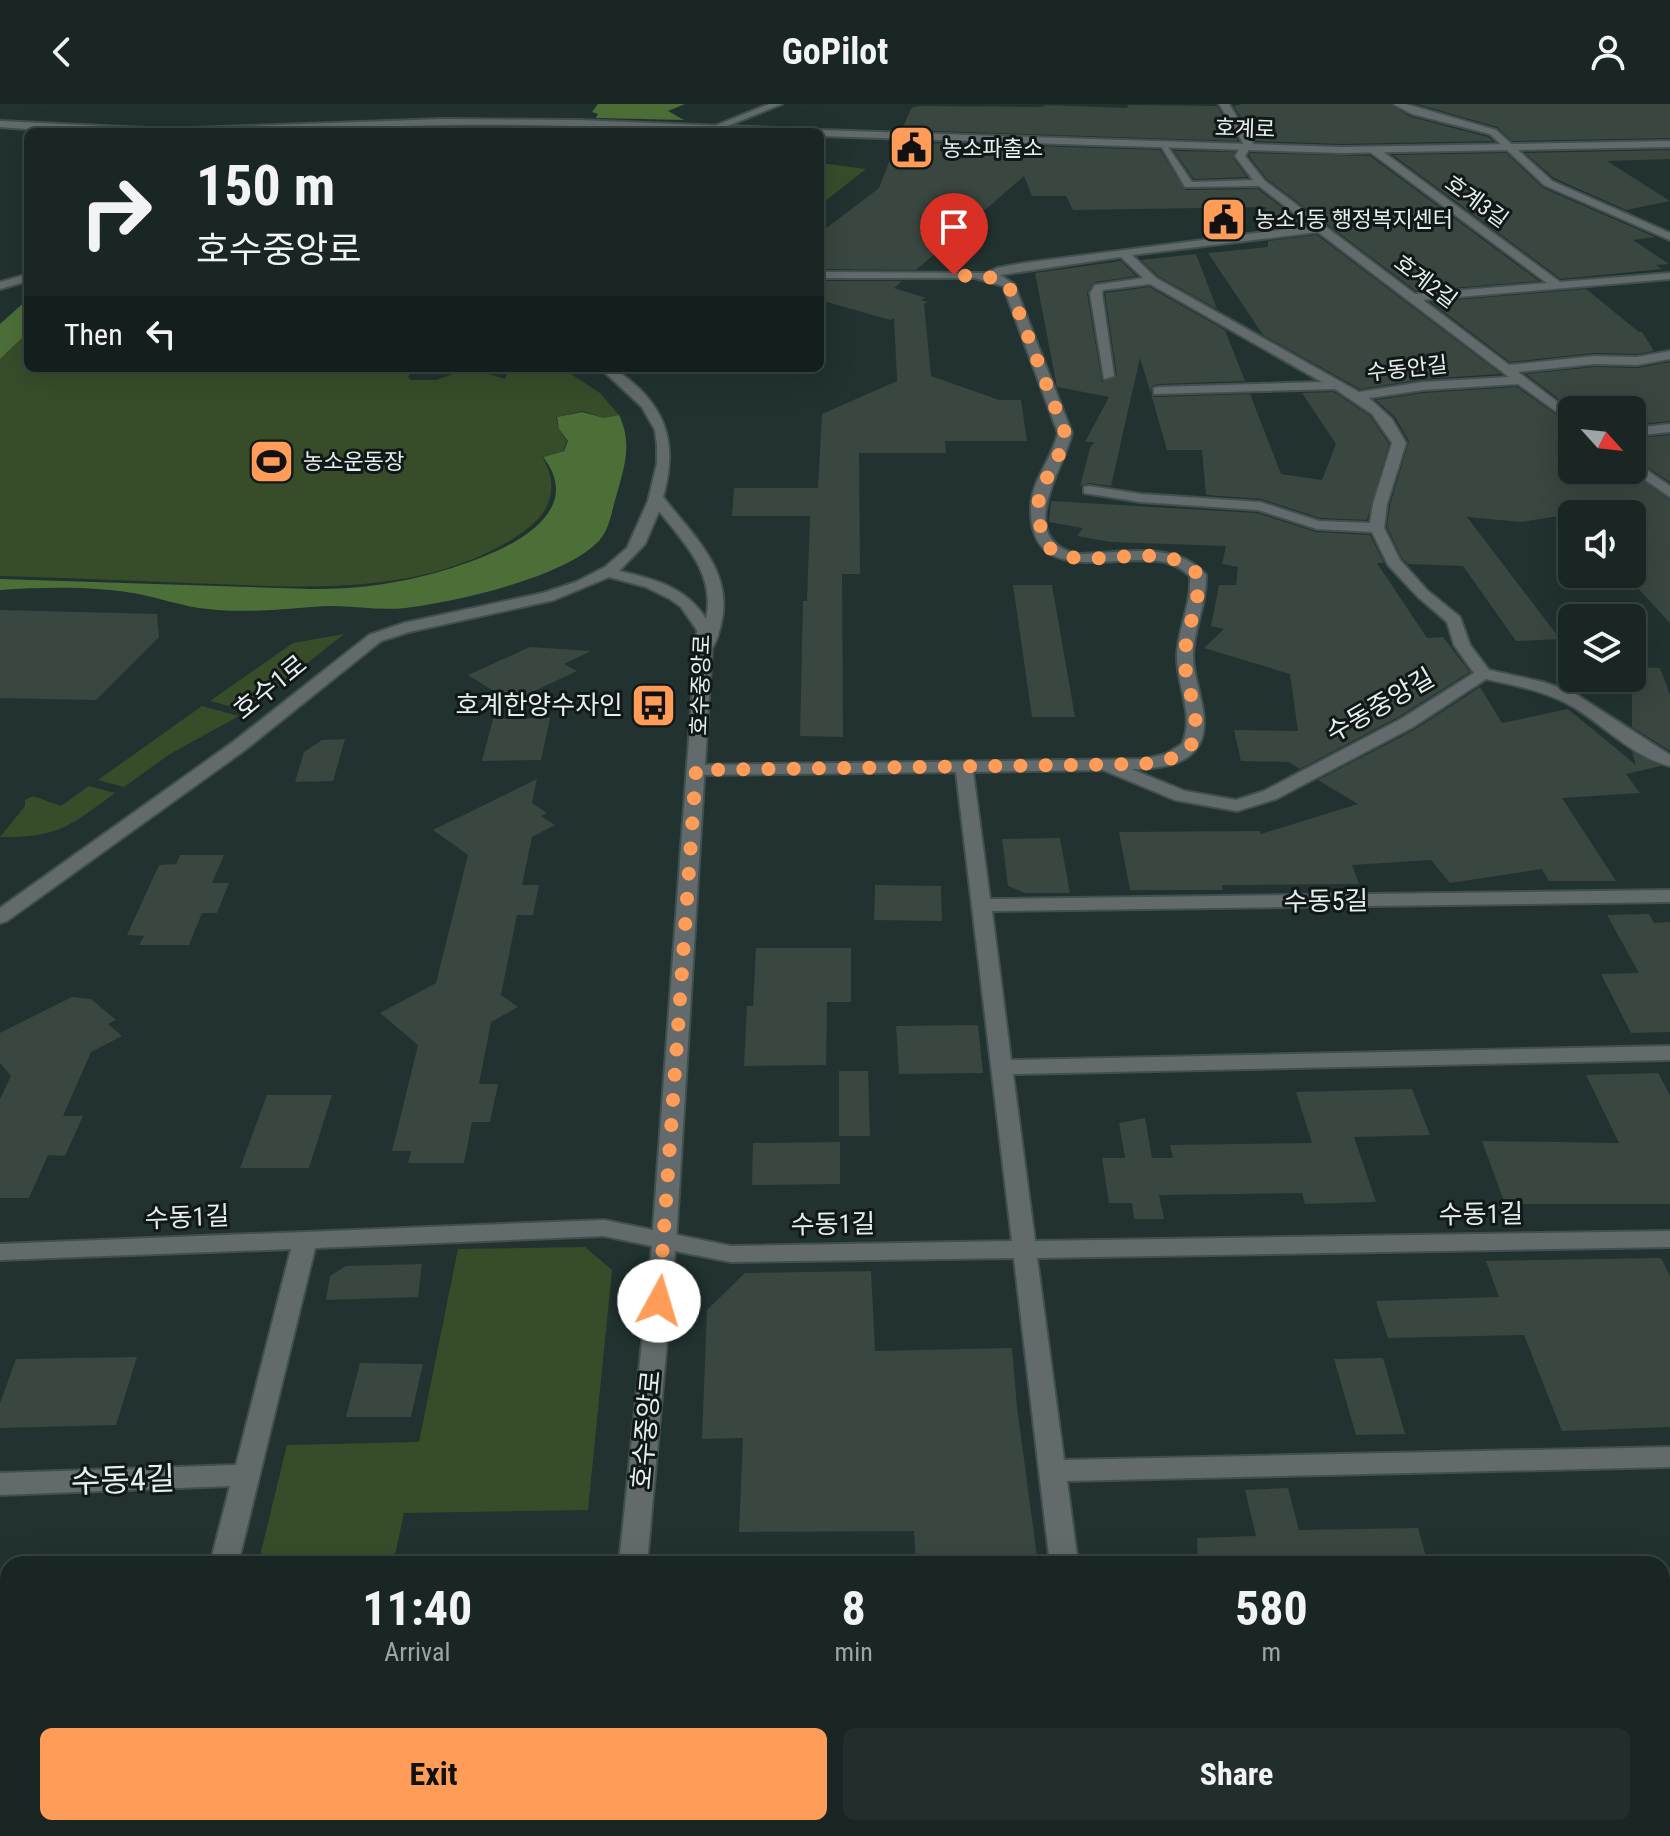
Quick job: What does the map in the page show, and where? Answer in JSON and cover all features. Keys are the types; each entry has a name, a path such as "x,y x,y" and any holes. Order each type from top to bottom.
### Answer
{"street":[{"path":"715,128 777,104"},
{"path":"1224,104 1248,143 1240,156 1261,183"},
{"path":"1398,104 1415,112 1489,130 1548,183 1670,237"},
{"path":"0,124 51,128"},
{"path":"434,128 608,128"},
{"name":"호계로","path":"824,133 1163,146 1374,150 1670,144"},
{"path":"1163,146 1189,185 1261,183"},
{"name":"호계3길","path":"1374,150 1557,285"},
{"name":"호계2길","path":"1261,183 1558,408"},
{"path":"824,275 989,277 1001,270 1024,266 1320,228"},
{"path":"1123,253 1152,280 1357,396"},
{"path":"1410,298 1670,276"},
{"name":"호수중앙로","path":"696,770 1144,764 1184,753 1193,742 1195,727 1185,664 1185,636 1198,599 1198,575 1181,561 1164,557 1081,557 1056,551 1047,544 1038,517 1037,499 1065,433 1013,291 1001,279 989,277"},
{"path":"1653,277 1670,290"},
{"path":"0,286 24,278"},
{"path":"1108,376 1096,293 1099,287 1107,284 1152,280"},
{"path":"1507,369 1594,360 1637,361 1670,355"},
{"path":"607,572 631,553 642,538 656,497 665,451 665,437 657,414 641,395 611,372"},
{"name":"수동안길","path":"1357,396 1409,388 1521,380"},
{"path":"1159,391 1336,385"},
{"name":"수동안길","path":"1357,396 1378,410 1393,427 1399,443 1380,504 1377,528"},
{"path":"1646,431 1670,428"},
{"path":"1646,475 1670,493"},
{"path":"1089,490 1141,498 1260,506 1317,525 1377,528 1393,562 1423,594 1454,620 1462,645 1483,674 1544,687 1570,698 1635,745 1670,761"},
{"path":"656,497 715,581 716,611 705,652"},
{"name":"호수중앙로","path":"607,572 680,596 694,608 705,630 664,1242 634,1556"},
{"name":"호수1로","path":"0,917 228,754 375,638 398,628 536,599 607,572"},
{"name":"수동중앙길","path":"1105,765 1181,796 1237,806 1270,795 1407,723 1483,674"},
{"path":"964,767 1063,1556"},
{"name":"수동5길","path":"981,905 1670,896"},
{"path":"1002,1067 1670,1053"},
{"name":"수동1길","path":"0,1252 604,1228 731,1254 1670,1239"},
{"path":"226,1556 305,1240"},
{"path":"1053,1471 1670,1457"},
{"name":"수동4길","path":"0,1484 246,1475"}],"green space":[{"path":"598,104 685,104 668,111 684,120 596,118 598,114 592,112"},
{"path":"824,164 866,169 824,202"},
{"path":"24,303 24,337 0,359 0,324"},
{"name":"농소운동장","path":"24,338 24,372 411,372 408,377 410,380 436,380 459,372 483,372 505,379 508,372 568,372 600,393 619,415 604,418 582,411 556,417 567,441 563,451 542,457 549,472 551,488 548,504 539,518 516,537 489,552 417,576 341,586 265,586 0,576 0,359"},
{"path":"582,412 604,418 619,415 626,436 624,466 607,528 587,551 566,564 510,585 405,608 326,606 247,611 199,608 139,594 105,590 0,590 0,579 338,588 384,584 438,572 505,547 532,530 551,509 556,485 543,457 564,451 568,441 559,429 557,417"},
{"path":"344,634 247,711 210,701 293,643"},
{"path":"202,706 239,716 170,754 124,787 98,780"},
{"path":"89,786 115,793 62,828 36,835 0,837 25,806 25,800 33,796 61,806"},
{"path":"585,1247 612,1270 588,1510 404,1513 395,1556 260,1556 287,1445 419,1442 458,1249"}],"building":[{"path":"1390,104 1411,117 1488,137 1493,141 1342,144 1255,141 1234,106"},
{"path":"1417,104 1670,104 1670,138 1512,141 1497,127"},
{"path":"1043,105 1127,108 1128,105 1217,106 1238,141 902,130 911,108 918,106 1045,107"},
{"path":"897,142 1160,150 1185,190 1258,189 1303,224 1267,229 1266,207 1073,210 1066,196 1032,196 1024,176 916,270 824,269 824,230 879,188"},
{"path":"1670,150 1670,159 1607,161 1670,201 1626,210 1554,178 1525,153"},
{"path":"1174,151 1234,152 1233,158 1247,177 1194,179"},
{"path":"1250,153 1370,156 1539,281 1416,291 1267,179 1249,156"},
{"path":"1506,153 1543,188 1655,237 1633,240 1669,264 1656,265 1662,269 1561,279 1393,155"},
{"path":"1317,235 1501,374 1423,379 1360,389 1263,335 1208,253 1268,247 1268,241"},
{"path":"1196,254 1217,309 1158,276 1141,260"},
{"path":"1121,261 1136,276 1095,282 1087,293 1102,382 1117,376 1105,293 1149,287 1225,330 1245,381 1158,384 1152,386 1151,394 1140,358 1111,486 1089,483 1080,486 1094,442 1085,442 1109,397 1057,387 1035,273"},
{"path":"824,281 902,281 894,288 926,298 921,300 928,302 924,304 931,376 999,400 1021,400 1027,441 945,441 946,453 859,453 860,574 842,574 843,737 800,736 803,601 807,601 810,516 732,516 734,488 818,488 822,414 897,381 894,318 890,320 824,301"},
{"path":"1586,289 1642,332 1654,351 1637,354 1594,353 1510,362 1431,302"},
{"path":"1670,362 1670,421 1646,424 1646,396 1558,396 1558,399 1526,374 1594,367 1638,368"},
{"path":"1517,387 1558,416 1558,484 1646,483 1670,500 1670,623 1638,588 1646,588 1646,500 1558,500 1558,516 1521,522 1467,517 1558,639 1516,641 1463,566 1408,564 1387,527 1390,505 1409,441 1395,417 1376,400 1423,393"},
{"path":"1334,392 1370,416 1389,444 1367,520 1320,518 1261,499 1206,495 1202,450 1167,450 1151,394 1154,397 1250,394 1281,474 1322,480 1336,444 1302,393"},
{"path":"1670,435 1670,482 1646,466 1646,437"},
{"path":"1051,501 1257,513 1316,532 1370,535 1384,563 1377,563 1427,638 1443,637 1470,672 1400,716 1300,769 1289,762 1241,761 1234,730 1298,731 1290,674 1204,648 1224,629 1211,626 1219,585 1236,585 1238,567 1222,564 1226,546 1111,542 1077,536 1083,528 1049,522"},
{"path":"1013,585 1052,585 1075,717 1032,717"},
{"path":"0,610 157,614 159,637 96,700 0,698"},
{"path":"530,647 591,651 564,664 577,671 511,702 468,675"},
{"path":"1646,668 1660,668 1670,695 1670,751 1632,727 1632,692 1646,692"},
{"path":"1480,687 1502,723 1568,709 1636,765 1632,752 1661,766 1626,774 1640,793 1562,798 1616,881 1549,881 1542,869 1450,883 1431,860 1352,865 1359,884 1222,885 1223,890 1130,890 1119,832 1260,831 1261,834 1358,804 1318,780 1414,730"},
{"path":"550,718 541,760 482,761 493,719"},
{"path":"345,739 333,781 295,782 304,752 322,740"},
{"path":"537,779 532,803 547,813 541,816 555,825 532,837 522,885 539,885 533,915 517,915 501,995 518,1007 491,1022 479,1084 498,1084 490,1122 472,1122 464,1163 408,1163 411,1151 392,1151 418,1045 380,1013 436,983 468,855 433,830"},
{"path":"1060,838 1070,893 1025,893 1008,886 1002,839"},
{"path":"180,855 224,855 212,883 229,883 217,913 202,913 189,945 139,945 144,936 127,935 159,865 176,864"},
{"path":"875,885 941,886 942,921 874,920"},
{"path":"1649,914 1654,923 1670,922 1670,1032 1631,1033 1601,974 1639,973 1607,915"},
{"path":"756,948 851,948 851,1002 827,1002 826,1065 744,1066 747,1006 753,1006"},
{"path":"72,997 91,999 116,1020 108,1024 122,1036 91,1052 63,1116 83,1116 65,1156 48,1155 29,1198 0,1198 0,1099 11,1076 0,1063 0,1033"},
{"path":"978,1025 983,1073 899,1074 896,1026"},
{"path":"839,1071 868,1071 870,1136 839,1136"},
{"path":"1658,1073 1670,1095 1670,1204 1505,1204 1482,1141 1619,1143 1586,1075"},
{"path":"1412,1089 1430,1135 1354,1137 1376,1202 1305,1204 1302,1193 1159,1195 1164,1219 1134,1219 1132,1203 1109,1203 1102,1158 1125,1158 1119,1123 1145,1118 1152,1158 1173,1158 1170,1145 1312,1143 1296,1092"},
{"path":"267,1095 332,1095 309,1168 240,1168"},
{"path":"840,1142 840,1184 752,1185 753,1143"},
{"path":"1661,1258 1670,1276 1670,1427 1562,1431 1524,1335 1388,1338 1376,1301 1499,1297 1486,1261"},
{"path":"422,1264 418,1297 326,1300 330,1276 346,1266"},
{"path":"871,1271 875,1351 1012,1348 1037,1556 916,1556 914,1531 739,1532 743,1438 702,1439 707,1310 745,1273"},
{"path":"137,1357 116,1425 0,1428 0,1403 16,1359"},
{"path":"1383,1358 1405,1434 1356,1435 1334,1359"},
{"path":"360,1363 423,1364 411,1417 346,1417"},
{"path":"1288,1488 1299,1530 1418,1528 1426,1556 1198,1556 1197,1538 1256,1536 1245,1490"}],"place":[{"name":"농소파출소","path":"911,148"},
{"name":"농소1동 행정복지센터","path":"1224,219"},
{"name":"농소운동장","path":"272,461"},
{"name":"호계한양수자인","path":"654,705"}],"route":[{"path":"659,1301 696,770 1144,764 1184,753 1193,742 1195,727 1185,664 1185,636 1198,599 1198,575 1191,566 1164,557 1081,557 1056,551 1047,544 1038,517 1037,499 1065,433 1013,291 1001,279 954,275"}]}
